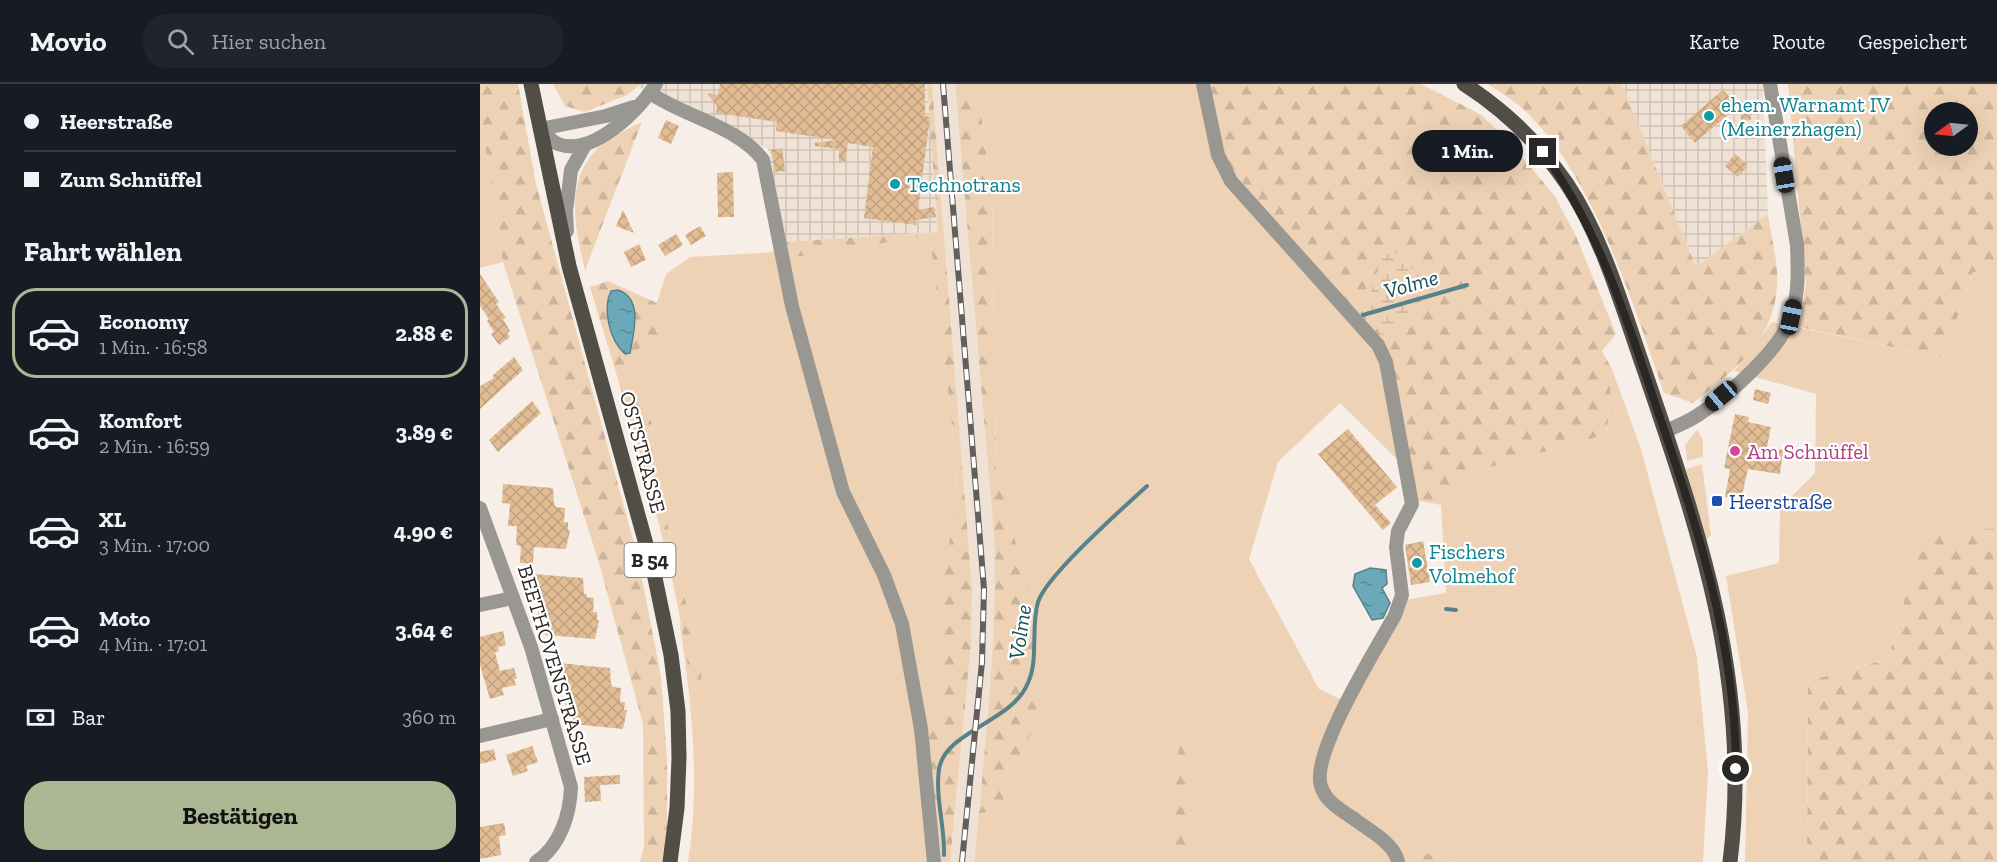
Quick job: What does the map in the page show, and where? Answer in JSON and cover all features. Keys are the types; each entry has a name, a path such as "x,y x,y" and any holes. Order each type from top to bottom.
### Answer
{"main road":[{"name":"B 54","path":"531,84 540,129"},
{"path":"1464,84 1520,125 1568,186 1610,276 1665,432 1716,600 1726,649 1736,747 1736,791 1730,862"},
{"name":"OSTSTRASSE","path":"540,129 568,266 654,573 671,656 679,758 677,808 670,862"}],"street":[{"path":"1203,84 1218,155 1231,181 1378,345 1386,362 1412,504 1398,531 1396,547 1402,596 1395,615 1332,732 1319,772 1321,787 1330,802 1384,840 1397,857 1398,862"},
{"path":"1665,432 1701,413 1739,382 1770,351 1791,317 1798,273 1797,245 1770,84"},
{"path":"540,129 558,144 585,145 605,136 639,106 653,88 676,109 735,136 756,151 768,176 780,254 843,492 884,575 902,624 921,729 934,862"},
{"path":"540,129 606,116 639,106"},
{"path":"568,266 566,211 571,170 585,145"},
{"name":"BEETHOVENSTRASSE","path":"480,508 513,598 571,787 570,808 556,840 544,856 536,862"},
{"path":"480,605 513,598"},
{"path":"480,736 552,719"}],"shaded area":[{"path":"633,84 927,84 938,232 783,242 768,149"},
{"path":"932,84 955,84 994,535 996,598 994,654 974,862 950,862 971,644 972,588"},
{"path":"1622,84 1763,84 1768,214 1696,267"}],"green space":[{"path":"480,84 518,84 536,184 637,554 661,676 667,760 667,835 662,862 640,862 644,846 643,724 599,563 503,262 480,111"},
{"path":"553,84 641,84 627,95 585,112 565,106"},
{"path":"927,84 932,84 972,588 971,644 950,862 939,862 926,730 941,714 962,714 963,702 950,699 945,695 941,690 939,680 938,637 942,589 956,493 957,469 931,245 926,239 919,237 808,256 786,256 783,242 938,232"},
{"path":"955,84 977,84 992,196 996,470 1028,588 1035,656 1029,701 1038,706 1039,714 1001,804 992,812 979,813 993,640 994,535"},
{"path":"977,84 1197,84 1218,161 1371,345 1392,388 1408,470 1340,403 1278,462 1249,559 1319,689 1344,701 1398,601 1446,593 1441,505 1477,471 1607,434 1612,369 1641,449 1697,657 1708,772 1703,862 1454,862 1453,857 1403,851 1404,862 974,862 979,813 992,812 1029,701 1035,656 996,470 992,196"},
{"path":"1206,84 1421,84 1480,114 1508,140 1554,195 1576,236 1616,334 1602,351 1612,369 1607,434 1477,471 1441,505 1414,500 1392,387 1353,310 1234,173 1220,148"},
{"path":"1488,84 1622,84 1696,267 1768,214 1776,260 1777,287 1768,324 1748,354 1736,367 1693,403 1664,393 1639,320 1608,242 1570,167 1547,135 1522,108"},
{"path":"1788,84 1997,84 1997,274 1973,272 1943,358 1799,327 1806,284"},
{"path":"480,111 503,262 480,268"},
{"path":"642,122 585,270 578,240 575,209 579,178 585,164 600,146"},
{"path":"919,237 926,239 931,245 957,469 948,698 963,702 962,714 941,714 926,730 911,642 846,484 786,256 808,256"},
{"path":"1385,244 1428,282 1414,320 1381,334 1365,313"},
{"path":"775,252 837,491 876,568 894,616 912,707 930,862 688,862 694,802 693,740 679,619 688,654 694,713 702,680 698,653 652,458 652,424 646,411 632,398 631,374 634,360 645,339 658,336 652,318 666,274 690,257"},
{"path":"1973,272 1997,274 1997,528 1923,533 1888,659 1808,681 1807,862 1745,862 1748,713 1726,576 1779,563 1780,508 1815,473 1816,394 1734,371 1772,322 1943,358"},
{"path":"608,281 657,303 652,318 660,330 658,336 645,339 637,353 632,367 631,389 632,398 646,411 652,424 652,458 698,653 702,680 694,715 678,607 666,553 638,446 590,287"},
{"path":"1697,430 1703,440 1703,457 1687,461 1685,445"},
{"path":"1702,464 1711,535 1706,540 1686,469"},
{"path":"1997,528 1997,862 1807,862 1808,681 1888,659 1923,533"},
{"path":"1185,738 1186,862 1174,862 1175,777 1180,746"},
{"path":"1403,851 1453,857 1454,862 1404,862"}],"water":[{"path":"618,290 631,300 635,317 630,353 625,354 615,341 609,324 607,307 611,291"},
{"path":"1370,568 1386,570 1387,584 1382,588 1390,603 1383,618 1372,620 1353,586 1355,574"}],"building":[{"name":"Technotrans","path":"720,84 925,84 925,116 930,117 918,210 934,207 936,217 916,220 916,225 864,218 873,147 848,143 845,162 839,162 839,149 815,146 815,143 837,140 776,131 777,122 716,113 717,106 707,93 718,95"},
{"name":"ehem. Warnamt IV (Meinerzhagen)","path":"1723,90 1738,106 1695,143 1681,126"},
{"path":"1750,105 1751,120 1741,121 1740,106"},
{"path":"666,120 679,126 671,144 658,138"},
{"path":"782,148 785,171 775,172 771,150"},
{"path":"1735,154 1748,165 1738,177 1725,166"},
{"path":"733,172 734,217 718,217 717,173"},
{"path":"623,210 634,233 616,226"},
{"path":"700,226 706,236 691,245 685,235"},
{"path":"676,234 683,245 665,256 658,245"},
{"path":"639,244 646,260 631,267 624,252"},
{"path":"480,274 499,302 496,304 506,318 503,319 510,331 507,333 510,337 499,345 491,334 494,332 487,321 489,319 480,306"},
{"path":"514,357 523,370 480,409 480,386 494,378 492,376"},
{"path":"1755,389 1771,393 1768,404 1753,400"},
{"path":"532,401 541,413 498,452 489,440"},
{"path":"1735,414 1749,417 1748,422 1771,427 1767,447 1783,450 1780,474 1748,469 1741,500 1725,497 1730,469 1724,468"},
{"path":"1348,429 1397,487 1375,505 1391,523 1383,530 1318,454"},
{"path":"503,484 553,488 554,504 556,507 565,508 564,522 568,522 568,530 570,530 566,549 534,547 533,564 520,563 521,546 516,545 517,526 508,526 510,504 502,503"},
{"name":"Fischers Volmehof","path":"1423,541 1430,582 1411,585 1405,545"},
{"path":"532,574 583,578 584,594 587,594 586,597 594,598 593,612 597,612 597,620 599,620 595,639 545,635 547,616 538,616 540,594 531,593"},
{"path":"503,631 506,645 498,647 499,651 495,652 500,671 514,668 516,685 502,688 504,695 490,699 480,665 480,637"},
{"path":"559,663 610,668 611,684 613,687 621,688 620,702 625,702 624,710 627,710 623,729 572,724 574,706 565,705 567,683 558,682"},
{"path":"532,746 538,762 526,766 528,771 513,776 506,755"},
{"path":"494,749 496,760 480,764 480,752"},
{"path":"620,775 620,784 600,785 601,801 585,802 584,777"},
{"path":"504,823 506,835 499,836 501,855 480,859 480,827"}],"waterway":[{"name":"Volme","path":"1363,315 1467,285"},
{"name":"Volme","path":"944,855 938,780 944,756 965,736 1018,699 1026,687 1033,667 1036,613 1044,590 1070,559 1147,486"},
{"name":"Volme","path":"1446,609 1456,610"}],"railway":[{"path":"943,84 984,589 982,662 962,862"}],"place":[{"name":"ehem. Warnamt IV (Meinerzhagen)","path":"1709,116"},
{"name":"Technotrans","path":"895,184"},
{"name":"Am Schnüffel","path":"1735,451"},
{"name":"Heerstraße","path":"1717,501"},
{"name":"Fischers Volmehof","path":"1417,563"}],"route":[{"path":"1543,152 1568,186 1591,230 1626,318 1685,492 1716,600 1726,649 1733,702 1736,769"}]}
